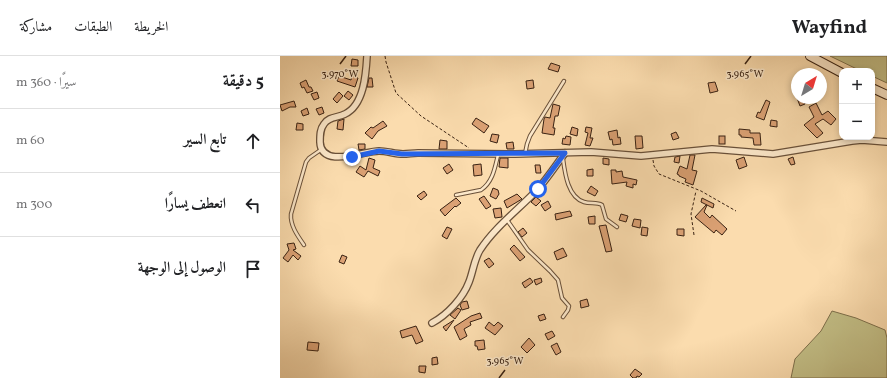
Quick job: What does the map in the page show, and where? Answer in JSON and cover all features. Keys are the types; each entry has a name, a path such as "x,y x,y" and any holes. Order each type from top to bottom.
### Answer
{"street":[{"path":"367,56 363,88 353,109 349,112 328,119 324,123 320,132 320,146 329,154 342,157 352,157 379,151 402,154 563,155 604,152 641,156 687,150 712,149 773,154 852,141 862,140 887,142"},
{"path":"810,56 839,71"},
{"path":"875,89 887,95"},
{"path":"432,323 447,312 464,292 480,250 506,219 538,189 563,155"}],"lane":[{"path":"525,154 530,136 564,81"},
{"path":"304,244 290,219 306,162 309,158 322,149"},
{"path":"456,196 484,188 491,180 498,154"},
{"path":"563,155 566,178 575,198 584,202 602,205 606,219 617,227"},
{"path":"506,219 528,250 558,280 562,298 569,306 563,317"}],"path":[{"path":"385,56 396,93 421,116 477,154"},
{"path":"652,155 654,166 659,174 664,178 697,189 736,211"},
{"path":"694,235 691,214 697,189"}],"shaded area":[{"path":"830,56 887,56 887,83 875,77 875,68 855,68"},
{"path":"832,311 856,318 885,330 887,338 887,378 791,378 795,359 821,331"}],"building":[{"path":"352,59 358,60 358,66 351,66"},
{"path":"551,63 560,66 558,72 548,69"},
{"path":"339,76 351,80 352,76 358,78 355,87 337,81"},
{"path":"369,78 372,78 373,87 367,87"},
{"path":"306,80 309,87 311,87 313,91 307,93 304,87 302,88 300,83"},
{"path":"533,80 534,88 527,89 526,81"},
{"path":"715,82 718,91 710,93 708,83"},
{"path":"348,91 353,95 349,100 344,96"},
{"path":"317,92 319,98 314,100 311,94"},
{"path":"339,92 343,96 337,103 333,99"},
{"path":"766,100 770,102 764,120 756,117 758,112 760,113"},
{"path":"294,101 296,107 290,107 282,111 280,105"},
{"path":"553,104 560,106 558,116 555,116 553,128 555,128 554,135 542,133 544,119 545,117 550,118"},
{"path":"816,104 822,115 828,111 836,119 831,125 823,119 815,124 823,133 817,138 804,125 814,117 809,107"},
{"path":"322,107 324,113 319,115 316,109"},
{"path":"307,108 309,114 303,116 301,111"},
{"path":"476,118 489,126 484,133 472,124"},
{"path":"344,119 343,130 337,129 338,121"},
{"path":"771,120 777,121 777,127 770,126"},
{"path":"383,121 387,126 378,131 372,139 365,133 371,127 373,128"},
{"path":"297,123 303,124 303,130 296,130"},
{"path":"572,127 578,129 577,136 570,134"},
{"path":"586,127 592,128 590,138 593,138 590,146 585,145 588,133 585,132"},
{"path":"739,129 750,130 750,133 760,133 761,145 754,145 753,138 741,137 741,135 739,135"},
{"path":"617,130 618,138 620,137 621,144 613,145 612,139 610,140 608,132"},
{"path":"676,132 679,138 673,140 671,134"},
{"path":"492,134 499,135 497,143 490,141"},
{"path":"566,136 571,137 570,145 562,144 563,138 565,139"},
{"path":"635,136 642,136 643,148 636,149"},
{"path":"719,136 725,136 725,144 719,144"},
{"path":"440,140 447,141 447,149 439,149"},
{"path":"513,142 514,149 507,149 506,143"},
{"path":"358,144 365,144 365,149 359,150"},
{"path":"690,155 695,155 692,170 697,171 693,185 685,182 686,179 677,174 680,166 687,169"},
{"path":"680,156 679,163 674,162 675,157"},
{"path":"744,157 747,166 739,169 736,160"},
{"path":"793,157 795,164 791,165 788,159"},
{"path":"369,158 375,160 373,168 380,171 378,176 368,171 364,177 356,172 360,166 366,170"},
{"path":"500,158 508,158 508,168 499,167"},
{"path":"603,158 609,159 609,165 603,164"},
{"path":"449,164 453,170 447,174 443,168"},
{"path":"481,164 482,175 474,176 473,165"},
{"path":"535,165 540,165 541,173 536,173"},
{"path":"593,169 593,176 587,176 587,170"},
{"path":"611,170 616,170 616,172 622,171 623,177 637,180 636,185 633,184 633,188 626,186 627,182 612,184"},
{"path":"591,186 598,191 595,196 587,192"},
{"path":"493,188 498,190 499,194 496,199 490,196"},
{"path":"424,191 427,195 421,200 417,196"},
{"path":"517,194 522,199 507,208 504,201"},
{"path":"484,196 491,206 486,209 479,199"},
{"path":"536,197 541,201 536,206 531,202"},
{"path":"456,198 461,203 456,207 455,206 445,216 440,210"},
{"path":"702,198 714,204 713,208 701,202"},
{"path":"548,201 551,207 545,211 541,205"},
{"path":"706,205 704,212 710,218 712,215 727,229 722,235 716,230 714,233 695,217"},
{"path":"501,208 502,217 495,218 493,209"},
{"path":"570,211 572,216 556,220 555,214"},
{"path":"621,214 628,216 626,222 619,220"},
{"path":"595,216 595,224 589,224 588,217"},
{"path":"634,219 641,220 640,228 632,226"},
{"path":"606,225 612,251 606,252 599,226"},
{"path":"447,227 452,229 447,239 442,236"},
{"path":"642,227 648,228 647,236 641,235"},
{"path":"523,228 527,233 522,237 518,232"},
{"path":"677,229 684,229 684,236 677,235"},
{"path":"294,243 296,249 293,250 301,256 298,260 293,255 288,262 283,258 289,250 287,244"},
{"path":"514,245 525,257 520,261 510,249"},
{"path":"563,248 567,256 557,260 554,252"},
{"path":"342,255 347,257 344,264 339,262"},
{"path":"489,258 494,264 489,268 484,261"},
{"path":"530,278 533,282 525,288 522,283"},
{"path":"541,278 542,282 536,285 534,280"},
{"path":"587,299 589,306 581,308 580,301"},
{"path":"467,301 469,308 462,310 460,305 462,302"},
{"path":"458,308 461,310 455,319 450,315"},
{"path":"480,313 482,318 470,322 471,325 464,329 467,336 460,340 454,327 471,316"},
{"path":"544,314 546,319 540,321 538,316"},
{"path":"454,320 446,331 443,327"},
{"path":"489,322 494,326 498,322 503,326 495,335 485,328"},
{"path":"416,326 423,341 416,344 412,335 402,338 400,331"},
{"path":"552,331 555,336 548,340 545,334"},
{"path":"529,338 535,345 527,353 521,347"},
{"path":"484,340 485,349 478,350 477,346 475,346 475,341"},
{"path":"308,342 319,343 318,351 307,350"},
{"path":"557,343 561,352 556,355 551,346"},
{"path":"437,357 438,364 432,365 432,358"},
{"path":"419,366 426,366 425,373 419,372"},
{"path":"635,369 642,374 639,377 637,376 636,378 633,378 630,375"}],"route":[{"path":"352,157 379,151 402,154 565,153 538,189"}]}
